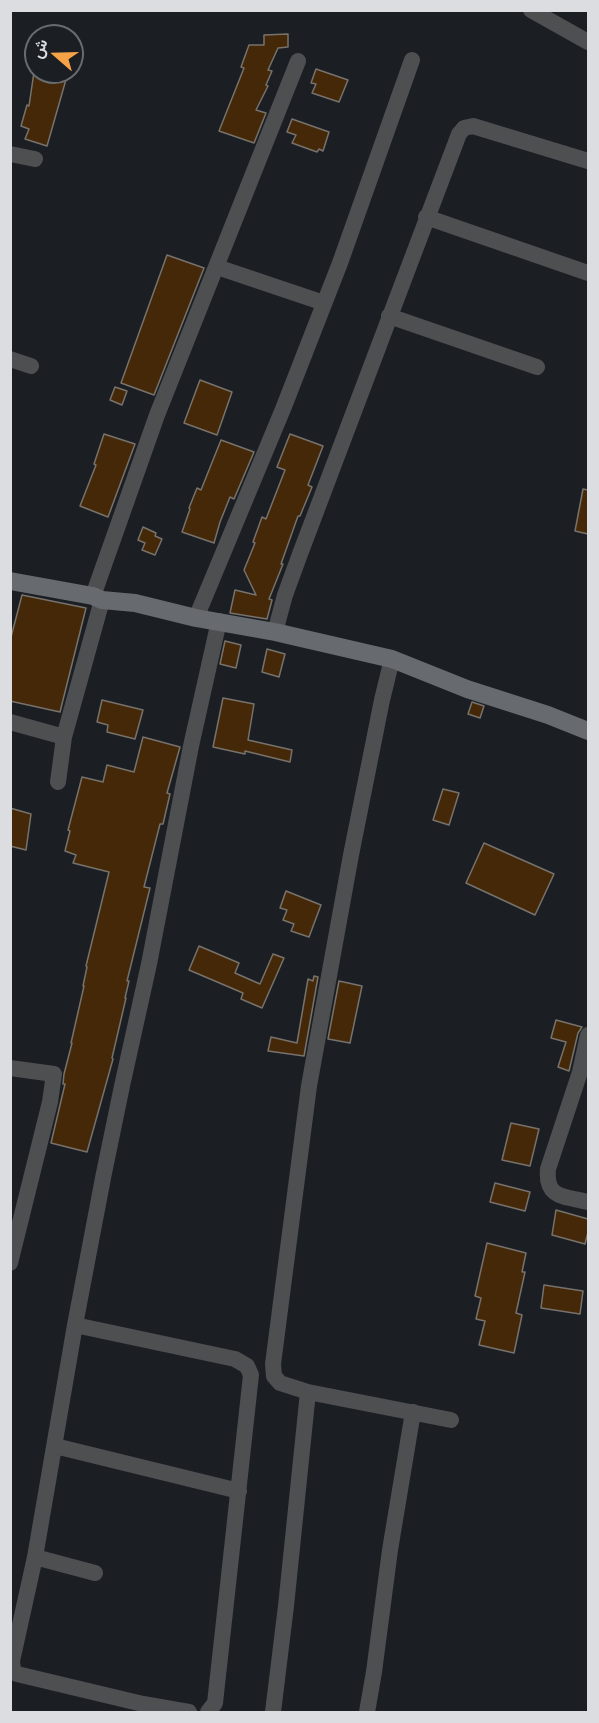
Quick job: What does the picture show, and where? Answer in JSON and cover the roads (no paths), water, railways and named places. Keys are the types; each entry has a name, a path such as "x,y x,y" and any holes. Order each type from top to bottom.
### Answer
{"main road":[{"path":"10,581 135,603 392,659 467,689 548,715 588,731"}],"street":[{"path":"531,10 588,42"},
{"path":"196,618 279,420 412,60"},
{"path":"58,782 64,736 97,598 157,415 298,61"},
{"path":"275,632 285,595 459,134 473,126 588,161"},
{"path":"10,154 35,159"},
{"path":"426,217 588,273"},
{"path":"217,267 324,303"},
{"path":"389,316 537,367"},
{"path":"10,359 31,366"},
{"path":"189,1713 17,1674 13,1670 12,1661 35,1557 75,1325 119,1097 152,953 191,746 219,621"},
{"path":"392,659 351,855 309,1086 273,1364 274,1376 280,1383 309,1392 451,1420"},
{"path":"10,722 64,736"},
{"path":"588,1035 584,1073 548,1168 547,1180 550,1188 556,1194 588,1202"},
{"path":"10,1068 54,1074 50,1102 10,1263"},
{"path":"75,1325 235,1359 247,1366 251,1375 215,1703 208,1713"},
{"path":"273,1713 309,1392"},
{"path":"367,1713 390,1550 413,1412"},
{"path":"55,1446 239,1491"},
{"path":"35,1557 94,1573"}]}
